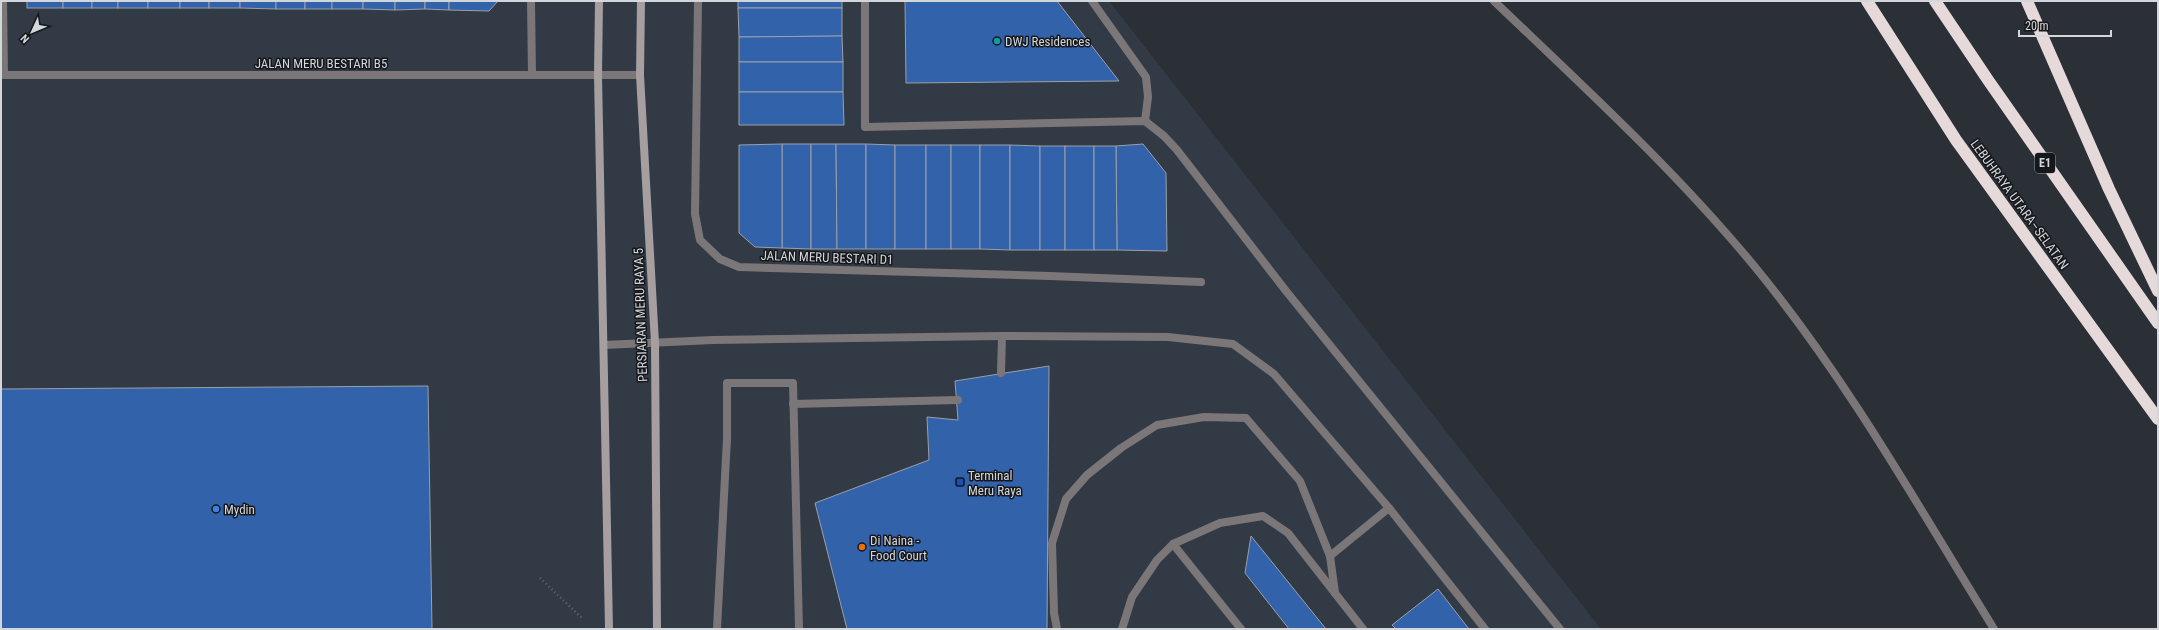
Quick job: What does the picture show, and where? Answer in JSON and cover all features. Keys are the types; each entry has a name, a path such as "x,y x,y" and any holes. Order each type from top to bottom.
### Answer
{"highway":[{"name":"LEBUHRAYA UTARA–SELATAN","path":"1867,1 1956,140 2158,419"},
{"name":"E1","path":"1935,1 1988,80 2158,323"},
{"path":"2027,1 2108,189 2158,291"}],"street":[{"path":"2,75 3,1"},
{"path":"531,1 532,75"},
{"path":"600,1 598,74 609,629"},
{"name":"PERSIARAN MERU RAYA 5","path":"641,1 640,75 655,343 658,629"},
{"name":"JALAN MERU BESTARI D1","path":"698,1 696,214 700,240 720,259 739,267 1201,282"},
{"path":"865,1 866,127 1145,121 1164,136 1177,150 1286,291 1560,629"},
{"path":"1092,1 1146,77 1148,96 1145,121"},
{"path":"1494,1 1653,153 1755,267 1834,371 1994,629"},
{"name":"JALAN MERU BESTARI B5","path":"2,75 640,75"},
{"path":"604,345 713,340 1002,336 1168,337 1233,344 1274,374 1389,508 1485,629"},
{"path":"1001,374 1002,336"},
{"path":"717,629 727,439 727,383 793,383 798,507 799,629"},
{"path":"793,404 958,400"},
{"path":"1058,629 1054,613 1052,543 1066,499 1087,475 1121,448 1157,425 1204,417 1246,418 1300,481 1330,556 1335,593"},
{"path":"1330,556 1389,508"},
{"path":"1122,629 1132,597 1157,560 1174,544 1220,523 1263,516 1288,532 1363,629"},
{"path":"1174,544 1241,629"}],"path":[{"path":"540,578 583,619"}],"shaded area":[{"path":"1,1 1109,1 1601,629 1,629"}],"building":[{"path":"27,1 63,1 63,8 27,8"},
{"path":"63,1 92,1 92,8 63,8"},
{"path":"92,1 118,1 118,8 92,8"},
{"path":"118,1 148,1 148,8 118,8"},
{"path":"148,1 180,1 180,8 148,8"},
{"path":"180,1 209,1 209,8 180,8"},
{"path":"209,1 240,1 240,8 209,8"},
{"path":"240,1 276,1 276,9 240,8"},
{"path":"276,1 305,1 305,9 276,9"},
{"path":"305,1 332,1 332,9 305,9"},
{"path":"332,1 363,1 363,9 332,9"},
{"path":"363,1 395,1 395,10 363,9"},
{"path":"395,1 425,1 425,9 395,10"},
{"path":"425,1 449,1 449,10 425,9"},
{"path":"449,1 498,1 489,11 449,10"},
{"path":"738,1 842,1 842,8 738,8"},
{"name":"DWJ Residences","path":"905,1 1057,1 1119,81 906,83"},
{"path":"738,8 842,8 842,36 739,37"},
{"path":"842,36 843,62 739,62 739,37"},
{"path":"739,62 843,62 843,92 739,92"},
{"path":"739,92 843,92 844,125 739,125"},
{"path":"782,144 811,144 811,249 782,248"},
{"path":"782,144 782,248 755,247 739,233 739,145"},
{"path":"811,144 836,144 837,249 811,249"},
{"path":"836,144 866,144 866,249 837,249"},
{"path":"866,144 895,145 895,249 866,249"},
{"path":"1143,144 1166,173 1167,251 1117,250 1116,146"},
{"path":"895,145 926,145 926,249 895,249"},
{"path":"926,145 951,145 951,249 926,249"},
{"path":"951,145 980,145 980,249 951,249"},
{"path":"980,145 1010,145 1010,250 980,249"},
{"path":"1010,145 1040,146 1040,250 1010,250"},
{"path":"1040,146 1065,146 1065,250 1040,250"},
{"path":"1065,146 1094,146 1094,250 1065,250"},
{"path":"1094,146 1116,146 1117,250 1094,250"},
{"name":"Terminal Meru Raya","path":"1049,366 1047,629 847,629 815,503 929,460 927,417 958,420 955,381"},
{"name":"Mydin","path":"428,386 432,629 1,629 1,389"},
{"path":"1251,536 1326,629 1289,629 1245,573"},
{"path":"1438,589 1469,629 1396,629 1392,625"}],"place":[{"name":"DWJ Residences","path":"997,41"},
{"name":"Terminal Meru Raya","path":"960,482"},
{"name":"Mydin","path":"216,509"},
{"name":"Di Naina - Food Court","path":"862,547"}]}
